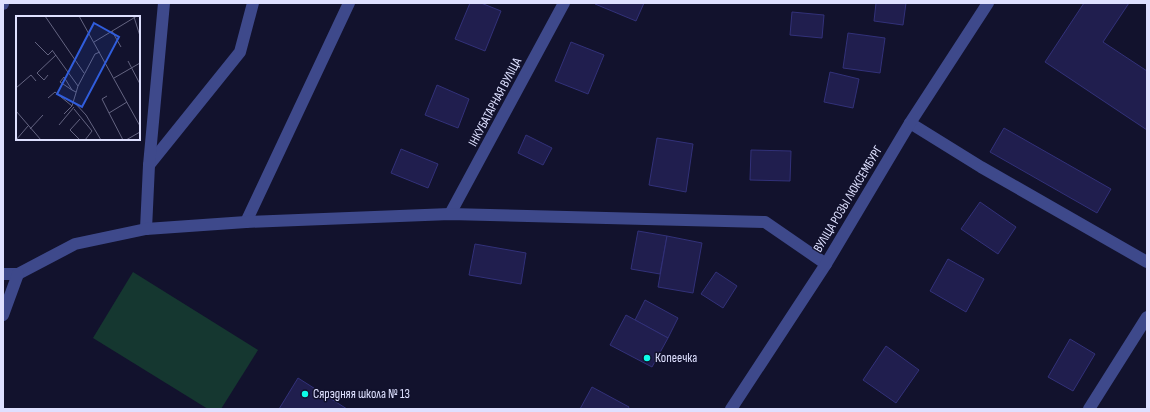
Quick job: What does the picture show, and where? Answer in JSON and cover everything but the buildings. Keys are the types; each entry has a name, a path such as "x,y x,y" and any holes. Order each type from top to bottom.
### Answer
{"street":[{"path":"146,230 149,165 164,3"},
{"path":"149,165 240,52 253,3"},
{"path":"246,222 349,3"},
{"name":"ІНКУБАТАРНАЯ ВУЛІЦА","path":"450,214 564,3"},
{"name":"ВУЛІЦА РОЗЫ ЛЮКСЕМБУРГ","path":"731,409 826,264 910,123 988,3"},
{"path":"910,123 981,167 1147,262"},
{"path":"3,283 75,244 146,230 246,222 450,214 765,222 826,264"},
{"path":"3,274 18,274"},
{"path":"3,315 18,274"},
{"path":"1089,409 1147,317"}],"green space":[{"path":"133,272 258,350 221,409 208,409 93,338"}],"place":[{"name":"Копеечка","path":"647,358"},
{"name":"Сярэдняя школа № 13","path":"305,394"}]}
